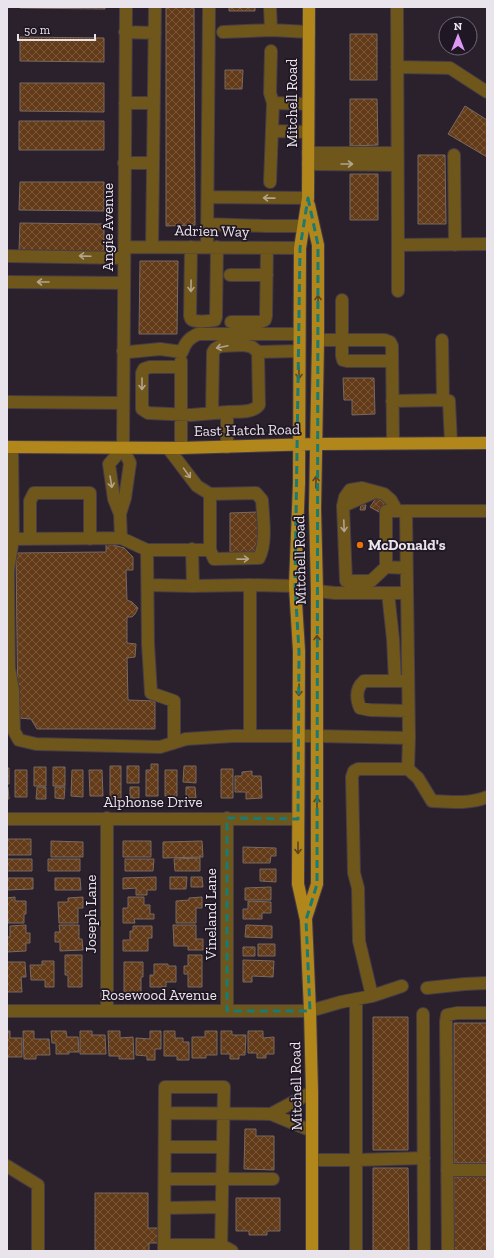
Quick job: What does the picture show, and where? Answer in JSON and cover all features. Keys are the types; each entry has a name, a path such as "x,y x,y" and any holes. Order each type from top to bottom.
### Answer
{"main road":[{"name":"Mitchell Road","path":"309,7 308,198 300,248 299,446 295,586 299,651 298,884 306,920 310,1011 312,1092 312,1251"},
{"name":"Mitchell Road","path":"306,920 318,884 318,591 316,510 318,245 308,198"},
{"name":"East Hatch Road","path":"9,447 181,448 299,446 317,444 487,443"}],"street":[{"name":"Angie Avenue","path":"120,514 125,498 130,463 123,448 126,7"},
{"path":"152,247 155,7"},
{"path":"191,247 190,316 194,321 212,321 215,320 216,317 212,247 207,224 209,7"},
{"path":"270,7 271,30"},
{"path":"397,7 398,291"},
{"path":"223,32 271,30 309,32"},
{"path":"125,32 155,33"},
{"path":"270,182 273,103 270,93 271,51"},
{"path":"397,67 450,68 487,92"},
{"path":"125,103 154,103"},
{"path":"273,103 308,104"},
{"path":"272,131 308,132"},
{"path":"454,155 455,245"},
{"path":"308,159 398,159"},
{"path":"124,163 153,163"},
{"path":"208,197 308,198"},
{"path":"207,224 304,226"},
{"path":"398,245 487,244"},
{"name":"Adrien Way","path":"7,256 124,252 152,247 300,248"},
{"path":"231,322 261,322 265,320 267,248"},
{"path":"230,275 267,275"},
{"path":"7,282 124,283"},
{"path":"342,300 342,356 344,360 392,361"},
{"path":"181,448 181,367 182,352 188,340 198,334 299,334"},
{"path":"318,340 385,340 390,342 392,346 393,443"},
{"path":"442,340 443,400"},
{"path":"212,413 213,352 215,349 220,346 244,345 252,347 258,352 299,351"},
{"path":"123,351 128,352 160,349 182,352"},
{"path":"181,367 150,367 144,369 142,373 142,409 148,413 191,415 251,411 259,405 258,352"},
{"path":"392,401 450,401 451,443"},
{"path":"7,402 123,403"},
{"path":"227,412 227,447"},
{"path":"9,447 13,539 8,570 9,668 12,690 14,731 19,740 36,744 160,747 186,739 250,736 409,738"},
{"path":"120,538 120,514 114,499 109,464 123,448"},
{"path":"168,448 197,486 210,494 256,493 262,500 263,537 262,552 259,558 214,560 210,550 210,494"},
{"path":"406,568 386,568 371,581 346,581 344,506 345,497 350,490 362,488 384,494 402,511 406,568 407,593 408,769"},
{"path":"30,539 30,502 34,493 90,493 90,538"},
{"path":"386,568 386,511 487,511"},
{"path":"13,539 120,538 147,550 210,550"},
{"path":"192,549 193,586"},
{"path":"147,550 148,644 151,693 174,701 174,743"},
{"path":"148,585 295,586"},
{"path":"250,585 250,736"},
{"path":"318,591 335,593 407,593"},
{"path":"388,593 393,639 394,681"},
{"path":"408,681 364,681 357,690 357,701 360,708 370,710 408,711"},
{"path":"372,996 360,941 358,888 354,873 352,777 354,771 358,769 408,769 418,778 432,801 459,802 487,797"},
{"name":"Joseph Lane","path":"107,818 107,1011"},
{"name":"Vineland Lane","path":"227,818 227,1011"},
{"name":"Alphonse Drive","path":"7,819 298,819"},
{"path":"427,988 487,983"},
{"name":"Rosewood Avenue","path":"7,1011 310,1011 341,1002 372,996 402,986"},
{"path":"356,999 356,1251"},
{"path":"448,1251 447,1015 456,1013 487,1013"},
{"path":"423,1014 424,1251"},
{"path":"165,1087 224,1087 222,1207 225,1249 164,1248 165,1113 165,1087"},
{"path":"271,1114 312,1092"},
{"path":"165,1113 271,1114 312,1131"},
{"path":"165,1147 223,1147"},
{"path":"312,1160 424,1158"},
{"path":"7,1166 38,1186 38,1251"},
{"path":"447,1170 487,1170"},
{"path":"164,1179 273,1179"},
{"path":"164,1208 222,1207"}],"highlighted area":[{"path":"308,198 318,245 317,884 306,920 310,1011 227,1011 227,818 298,819 299,651 295,586 300,248"}],"building":[{"path":"105,7 105,9 20,8"},
{"path":"166,7 194,7 195,225 166,226"},
{"path":"229,7 255,7 255,11 229,11"},
{"path":"350,34 377,34 377,80 350,80"},
{"path":"20,37 104,38 104,62 20,61"},
{"path":"225,70 243,70 242,89 225,89"},
{"path":"20,83 104,83 104,112 20,111"},
{"path":"350,99 377,99 378,145 350,146"},
{"path":"465,106 487,120 487,157 448,134"},
{"path":"19,121 104,121 104,150 19,150"},
{"path":"418,155 445,155 446,224 418,224"},
{"path":"350,174 378,174 378,220 350,220"},
{"path":"20,182 104,182 104,211 19,210"},
{"path":"20,223 104,224 104,252 19,251"},
{"path":"140,261 178,261 177,334 139,334"},
{"path":"343,378 374,378 375,414 352,415 352,400 344,400"},
{"path":"376,498 385,503 379,512 370,507"},
{"path":"361,505 366,505 365,510 360,510"},
{"path":"258,512 257,552 230,553 230,513"},
{"path":"106,543 124,548 133,557 133,570 126,570 127,600 132,602 138,608 132,617 127,617 127,643 136,644 135,657 127,658 128,700 155,701 155,729 37,729 31,719 18,718 16,553 106,552"},
{"path":"151,764 158,764 158,796 146,796 146,770 151,770"},
{"path":"110,766 121,766 121,798 110,799"},
{"path":"127,766 139,766 139,783 127,783"},
{"path":"184,766 196,766 196,783 183,782"},
{"path":"34,767 46,767 46,786 34,786"},
{"path":"53,767 65,767 65,786 53,786"},
{"path":"7,768 9,768 9,784 7,784"},
{"path":"221,769 233,769 233,798 221,798"},
{"path":"15,770 27,770 27,797 15,797"},
{"path":"72,770 83,770 83,797 71,796"},
{"path":"89,770 102,770 103,796 90,796"},
{"path":"165,770 177,770 177,796 165,796"},
{"path":"252,771 252,776 261,776 262,798 246,799 246,792 235,792 235,776 242,776 242,772"},
{"path":"8,787 9,799 7,799 7,788"},
{"path":"37,787 46,787 46,799 36,799"},
{"path":"55,787 65,787 64,799 55,798"},
{"path":"130,787 139,787 139,798 130,798"},
{"path":"186,787 195,787 196,798 186,798"},
{"path":"7,839 31,839 31,855 7,855"},
{"path":"51,841 83,842 83,857 51,857"},
{"path":"123,841 151,841 151,857 123,857"},
{"path":"202,841 203,857 163,858 163,842"},
{"path":"243,847 276,848 276,856 271,856 270,863 243,863"},
{"path":"200,858 200,871 175,871 174,859"},
{"path":"7,859 32,859 32,871 7,871"},
{"path":"48,859 80,859 80,871 48,871"},
{"path":"125,859 154,859 153,871 125,871"},
{"path":"260,869 276,869 276,882 260,881"},
{"path":"156,877 156,890 147,890 147,895 136,895 136,888 123,889 123,878"},
{"path":"170,877 187,877 186,889 170,889"},
{"path":"191,877 202,877 203,887 191,887"},
{"path":"7,878 33,878 33,889 7,890"},
{"path":"55,878 80,878 81,890 55,890"},
{"path":"271,887 271,900 245,900 245,888"},
{"path":"15,897 15,901 26,901 24,923 8,923 7,898"},
{"path":"83,897 83,908 78,908 78,923 59,923 58,902 68,902 68,898"},
{"path":"128,897 144,897 144,905 150,905 150,914 154,914 154,919 134,919 135,923 123,923 123,908 128,908"},
{"path":"202,897 202,908 196,908 196,923 176,923 176,901"},
{"path":"248,901 271,902 271,913 262,913 262,919 243,919 243,909 248,909"},
{"path":"26,925 26,933 30,933 30,943 26,943 26,951 7,952 7,937 10,937 10,926"},
{"path":"59,925 79,925 79,939 82,939 83,950 60,951 60,942 55,942 55,932 60,932"},
{"path":"173,925 196,925 196,939 203,939 203,950 188,950 188,946 174,946"},
{"path":"246,925 272,926 272,938 245,937"},
{"path":"133,926 152,926 152,938 148,938 148,951 123,951 123,940 130,940 130,931 133,931"},
{"path":"258,944 275,944 275,956 258,956"},
{"path":"243,947 255,947 255,956 243,956"},
{"path":"65,955 82,955 82,987 68,987 68,975 65,975"},
{"path":"188,955 202,955 202,987 188,987 188,974 184,974 184,966 188,966"},
{"path":"243,960 274,961 273,977 252,976 252,982 243,982"},
{"path":"42,961 54,961 54,987 45,987 45,980 31,980 30,965 42,965"},
{"path":"7,962 25,962 26,977 21,977 22,992 7,992"},
{"path":"124,962 143,962 141,992 124,992"},
{"path":"154,964 168,964 168,966 176,966 176,982 166,982 166,987 150,987 150,975 154,975"},
{"path":"373,1017 408,1017 408,1150 373,1150"},
{"path":"454,1023 487,1023 487,1163 454,1163"},
{"path":"7,1031 10,1031 10,1038 22,1038 22,1057 7,1057"},
{"path":"23,1031 34,1031 34,1039 49,1039 50,1055 36,1055 36,1059 24,1059"},
{"path":"51,1031 66,1031 67,1037 78,1037 79,1052 56,1054 56,1043 52,1043"},
{"path":"80,1031 92,1031 92,1035 105,1035 106,1054 80,1054"},
{"path":"108,1031 120,1031 120,1038 133,1037 134,1059 119,1059 119,1056 109,1056"},
{"path":"150,1031 161,1031 161,1049 155,1049 155,1060 147,1060 147,1056 136,1055 136,1038 150,1039"},
{"path":"164,1031 175,1031 175,1038 183,1038 183,1042 189,1042 189,1060 177,1060 177,1056 164,1056"},
{"path":"205,1031 217,1031 217,1055 206,1055 206,1058 192,1058 192,1037 205,1037"},
{"path":"221,1031 232,1031 232,1035 246,1035 245,1055 239,1055 239,1059 230,1059 230,1054 221,1054"},
{"path":"248,1031 263,1031 263,1038 274,1037 274,1054 266,1054 266,1058 257,1058 257,1053 248,1053"},
{"path":"245,1129 256,1129 256,1136 274,1136 274,1170 244,1169"},
{"path":"373,1168 408,1168 409,1251 373,1251"},
{"path":"487,1176 487,1251 454,1251 454,1177"},
{"path":"95,1193 148,1193 148,1228 158,1228 158,1243 149,1243 149,1251 95,1251"},
{"path":"236,1198 280,1198 280,1231 267,1231 267,1235 249,1235 249,1231 236,1231"}],"place":[{"name":"McDonald's","path":"360,545"}]}
